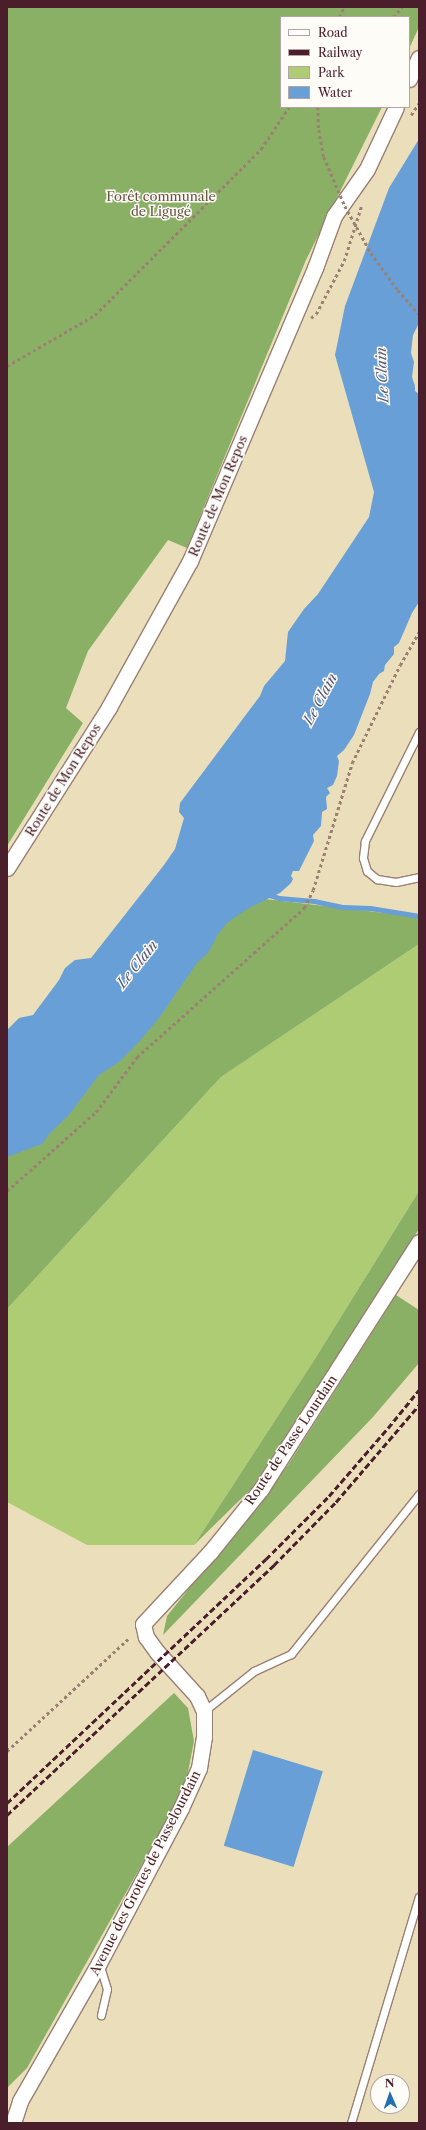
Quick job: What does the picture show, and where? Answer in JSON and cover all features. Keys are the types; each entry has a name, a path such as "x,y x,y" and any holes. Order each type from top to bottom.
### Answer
{"street":[{"path":"410,77 419,58"},
{"name":"Route de Mon Repos","path":"7,868 109,707 190,561 316,268 334,216 367,169 396,108"},
{"name":"Route de Passe Lourdain","path":"143,1624 211,1551 261,1489 419,1242"},
{"name":"Avenue des Grottes de Passelourdain","path":"13,2123 25,2094 99,1963 181,1808 200,1768 204,1736 204,1711 197,1696 146,1637 143,1624"},
{"path":"7,2103 25,2094"}],"lane":[{"path":"419,732 365,841 362,858 367,871 378,879 396,882 419,877"},
{"path":"204,1711 254,1671 291,1654 419,1494"},
{"path":"351,2123 419,1897"},
{"path":"99,1963 107,1984 106,2000 101,2015"}],"path":[{"path":"340,16 344,7"},
{"path":"394,16 402,7"},
{"path":"408,120 419,103"},
{"path":"7,366 95,315 261,150 288,108"},
{"path":"318,108 319,130 324,157 345,206 371,253 398,290 419,314"},
{"path":"306,324 316,314 344,261 362,203"},
{"path":"7,1191 96,1112 137,1057 304,908 313,890 352,763 400,665 419,632"},
{"path":"7,1752 143,1624"}],"green space":[{"name":"Forêt communale de Ligugé","path":"7,7 419,7 419,27 410,47 410,16 280,16 280,108 382,108 306,260 187,548 168,540 88,651 66,708 83,723 7,846"},
{"path":"215,891 265,899 419,917 419,944 221,1077 7,1309 7,1110"},
{"path":"419,944 419,1191 313,1362 194,1545 87,1545 7,1502 7,1309 221,1077"},
{"path":"419,1191 419,1229 252,1488 194,1545 313,1362"},
{"path":"396,1295 419,1310 419,1363 373,1417 163,1635 167,1616 288,1465"},
{"path":"174,1693 188,1708 194,1741 185,1788 27,2068 7,2088 7,1847"}],"water":[{"name":"Le Clain","path":"419,139 419,323 413,335 411,353 414,362 412,377 415,391 419,394 419,602 412,613 399,643 394,647 394,654 385,665 384,671 379,674 373,682 370,694 354,735 344,750 337,756 339,761 337,776 333,785 327,788 330,793 326,797 327,809 322,812 321,826 313,835 314,841 299,871 293,871 291,876 293,879 291,883 280,893 247,909 227,923 218,934 208,953 197,963 159,1018 138,1043 119,1062 99,1075 68,1116 50,1133 42,1144 7,1157 7,1030 19,1018 33,1015 59,980 65,968 75,960 91,958 164,865 175,849 184,818 179,812 180,803 260,696 264,686 285,661 288,632 304,609 318,594 369,517 374,492 335,355 345,306 389,188"},
{"path":"253,1750 323,1771 294,1867 224,1846"}],"waterway":[{"path":"266,894 279,898 314,901 343,907 370,908 419,916"}],"railway":[{"path":"7,1803 266,1559 329,1496 419,1390"},
{"path":"7,1815 274,1565 336,1502 419,1405"}]}
